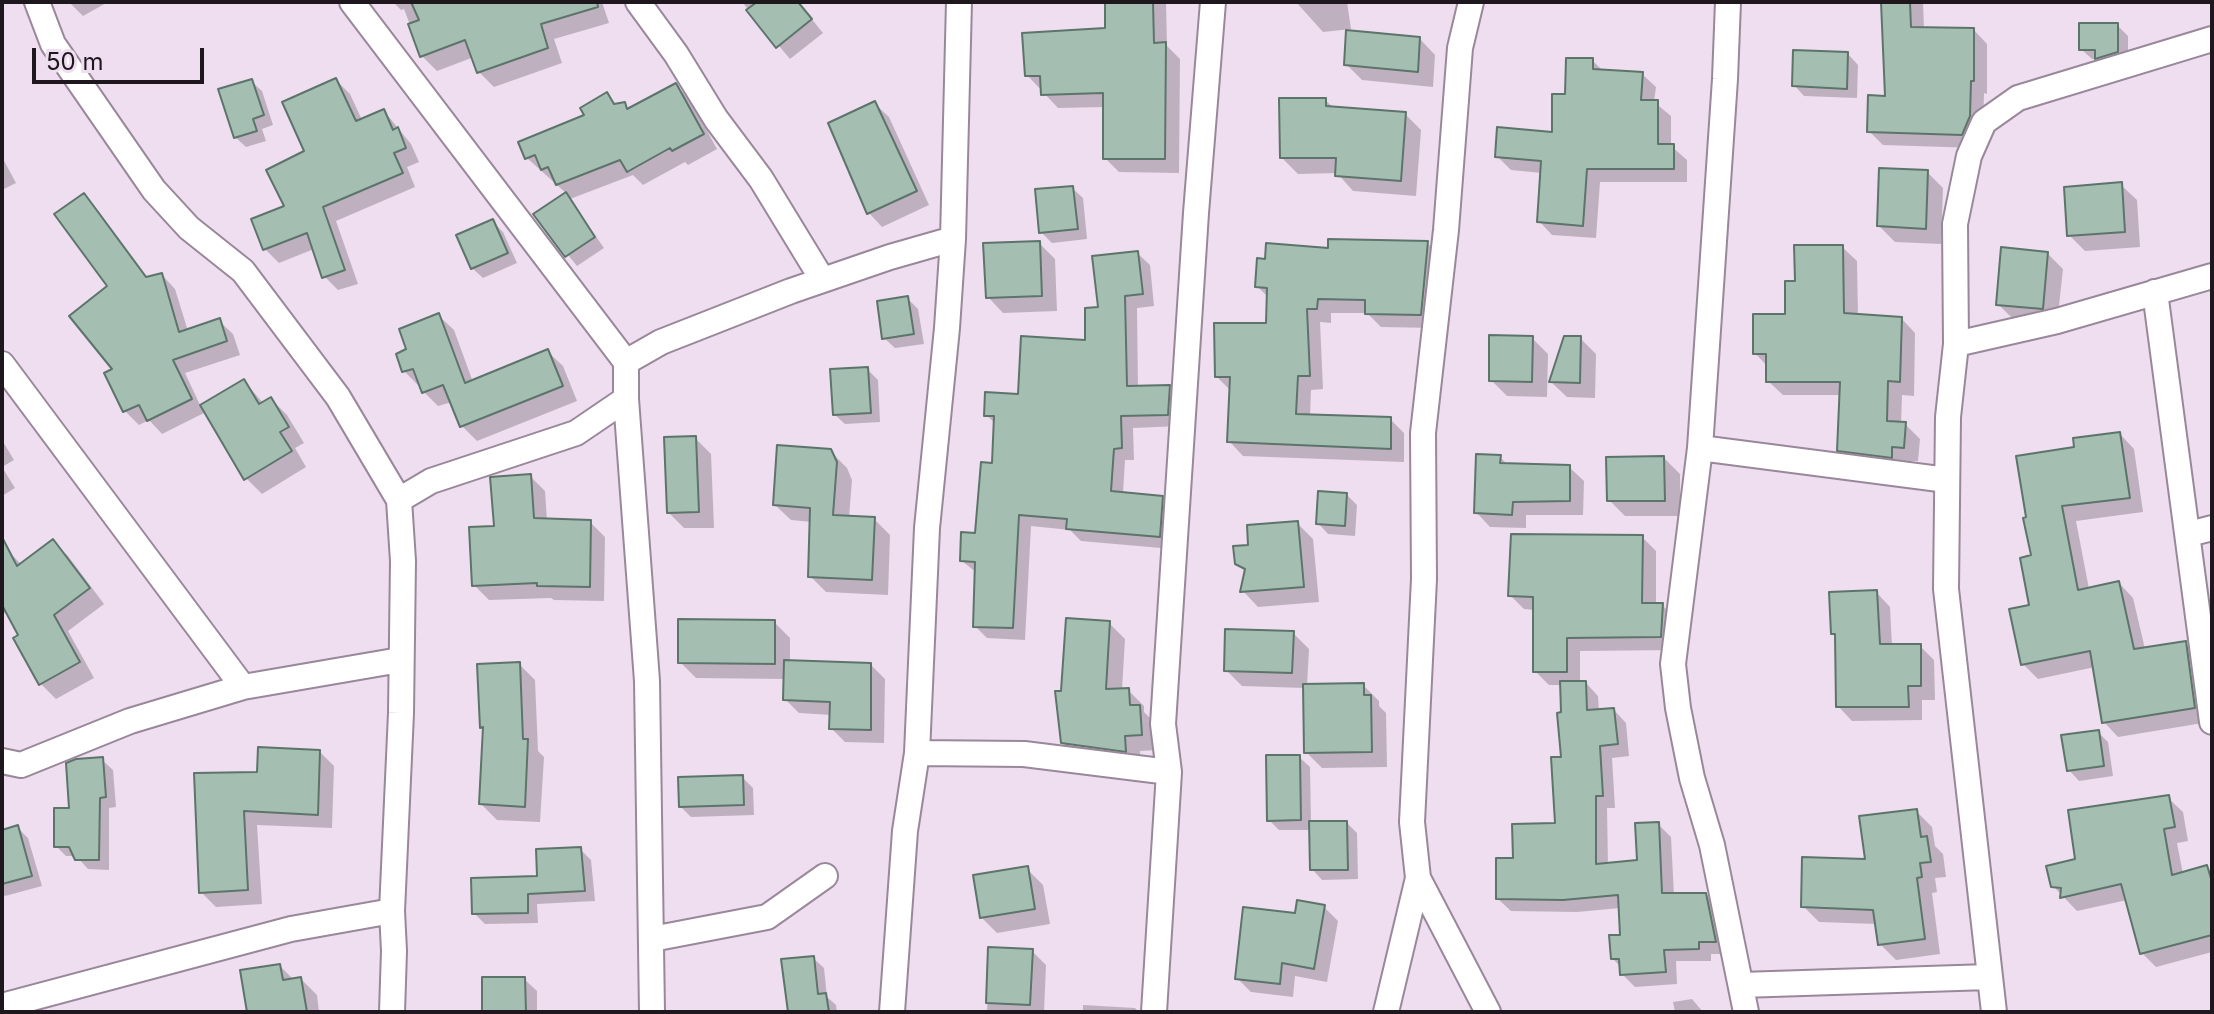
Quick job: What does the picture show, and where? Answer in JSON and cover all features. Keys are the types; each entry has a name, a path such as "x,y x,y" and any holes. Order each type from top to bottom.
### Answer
{"street":[{"path":"37,2 53,44 154,190 189,228 243,271 338,397 399,500 403,561 401,713 392,911 392,1012"},
{"path":"352,2 626,362 626,399 647,681 652,1012"},
{"path":"638,2 676,54 716,119 761,179 822,279"},
{"path":"892,1012 905,831 917,753 927,528 953,239 959,2"},
{"path":"1154,1012 1169,772 1163,724 1213,2"},
{"path":"1386,1012 1418,878 1412,822 1424,579 1423,433 1446,230 1460,48 1471,2"},
{"path":"1728,2 1722,140 1700,448 1673,664 1689,764 1712,845 1746,1012"},
{"path":"1994,1012 1946,589 1948,417 1956,344 1955,224 1969,156 1984,122 2018,98 2212,39"},
{"path":"626,362 661,342 822,279 953,239"},
{"path":"1956,344 2057,321 2212,276"},
{"path":"2155,292 2200,531 2212,722"},
{"path":"2,364 243,687"},
{"path":"399,500 431,481 576,433 626,399"},
{"path":"1700,448 1947,480"},
{"path":"2,761 21,765 130,721 243,687 400,660"},
{"path":"917,753 1024,754 1169,772"},
{"path":"652,939 767,917 825,876"},
{"path":"1418,878 1488,1012"},
{"path":"2,1006 291,929 392,911"},
{"path":"1741,985 1989,977"}],"building":[{"path":"411,2 597,2 598,7 541,24 548,48 477,73 465,40 420,57 408,24 419,20"},
{"path":"757,2 798,2 812,19 776,48 746,10"},
{"path":"1105,2 1153,2 1154,43 1166,42 1165,159 1103,159 1103,93 1041,95 1040,76 1025,76 1022,33 1105,28"},
{"path":"1881,2 1910,2 1911,27 1974,28 1974,81 1971,81 1970,116 1962,135 1867,132 1868,95 1885,96"},
{"path":"2079,23 2118,23 2118,52 2095,59 2095,50 2079,50"},
{"path":"1346,30 1420,37 1418,72 1344,65"},
{"path":"1793,50 1848,52 1847,89 1792,86"},
{"path":"1566,58 1593,58 1593,69 1643,72 1641,100 1658,100 1658,144 1674,144 1674,169 1587,169 1583,226 1537,222 1541,161 1495,157 1497,127 1552,132 1552,94 1565,94"},
{"path":"336,78 356,121 384,109 393,130 398,127 406,148 394,153 403,173 323,207 345,270 322,278 307,233 263,250 251,219 284,206 266,170 304,151 282,102"},
{"path":"252,79 264,115 253,119 257,131 234,138 218,89"},
{"path":"676,83 704,134 672,151 670,148 627,172 620,160 556,185 548,167 541,170 535,155 525,159 518,142 584,115 580,108 607,92 614,104 625,102 627,109"},
{"path":"1279,98 1326,98 1326,106 1406,112 1401,181 1335,176 1336,158 1280,158"},
{"path":"875,101 917,191 867,214 828,123"},
{"path":"1879,168 1928,170 1926,229 1877,226"},
{"path":"2122,182 2125,232 2067,236 2064,187"},
{"path":"1073,186 1078,229 1039,233 1035,189"},
{"path":"566,192 595,237 565,257 533,214"},
{"path":"84,193 146,277 162,273 179,332 220,318 227,341 173,360 192,399 147,421 139,405 123,412 104,373 112,369 69,316 107,286 54,214"},
{"path":"493,219 508,253 471,269 456,235"},
{"path":"1328,239 1428,241 1421,315 1365,314 1365,300 1318,299 1317,309 1307,309 1310,376 1298,376 1296,414 1391,417 1391,449 1227,442 1230,377 1215,377 1214,323 1266,323 1267,288 1255,287 1257,258 1265,259 1266,243 1328,248"},
{"path":"1040,241 1042,296 986,298 983,243"},
{"path":"1794,245 1843,245 1844,313 1902,317 1900,382 1888,381 1887,421 1906,422 1904,448 1892,447 1892,458 1837,451 1840,382 1766,382 1766,354 1753,354 1753,314 1785,314 1785,281 1795,281"},
{"path":"2001,247 2048,252 2043,309 1996,305"},
{"path":"1138,251 1143,294 1125,296 1127,386 1170,385 1168,415 1121,416 1122,448 1114,449 1111,491 1163,496 1160,537 1066,529 1067,519 1019,515 1013,628 973,627 975,562 960,561 961,532 975,533 981,462 992,463 994,416 984,416 985,392 1018,394 1021,336 1085,340 1085,308 1098,307 1092,256"},
{"path":"908,296 914,334 882,339 877,301"},
{"path":"439,313 465,383 548,349 563,386 460,427 443,385 422,393 413,369 402,372 396,354 406,349 399,329"},
{"path":"1489,335 1533,336 1532,382 1489,381"},
{"path":"1564,336 1581,336 1580,383 1549,382"},
{"path":"868,367 871,413 833,415 830,369"},
{"path":"244,379 259,404 271,397 289,427 280,432 292,451 244,480 200,405"},
{"path":"2120,432 2130,498 2062,506 2078,590 2119,581 2134,649 2186,641 2195,708 2102,723 2090,651 2021,665 2009,609 2029,605 2020,558 2031,555 2016,456 2074,447 2073,438"},
{"path":"696,436 699,512 667,513 664,437"},
{"path":"777,445 831,449 837,462 833,515 875,517 872,580 808,577 810,508 773,505"},
{"path":"1476,454 1501,455 1500,463 1570,465 1570,501 1513,502 1512,515 1474,513"},
{"path":"1664,456 1665,501 1607,501 1606,457"},
{"path":"531,474 534,518 591,520 590,587 537,586 537,583 472,586 469,527 494,526 490,477"},
{"path":"1318,491 1347,493 1345,526 1316,524"},
{"path":"1298,521 1304,587 1240,592 1245,569 1235,564 1233,546 1248,545 1247,525"},
{"path":"1511,534 1643,535 1642,603 1663,603 1661,637 1567,638 1567,672 1533,672 1533,597 1508,596"},
{"path":"2,537 17,566 53,539 90,588 54,615 80,662 39,685 13,638 18,635 2,605"},
{"path":"1877,590 1880,644 1921,644 1921,686 1908,686 1909,707 1836,707 1835,634 1831,634 1829,592"},
{"path":"1066,618 1110,621 1106,689 1129,688 1130,705 1140,705 1142,735 1125,736 1126,752 1061,743 1055,691 1061,691"},
{"path":"678,619 775,620 775,664 678,663"},
{"path":"1225,629 1294,631 1292,673 1224,671"},
{"path":"784,660 871,663 871,730 829,729 830,702 783,700"},
{"path":"520,662 523,739 528,739 525,807 479,804 483,727 480,728 477,664"},
{"path":"1560,681 1586,681 1587,710 1614,708 1618,744 1600,746 1603,796 1596,796 1596,864 1637,860 1635,823 1659,822 1662,893 1706,893 1716,942 1699,942 1699,949 1664,950 1666,972 1620,975 1619,959 1611,959 1609,935 1620,935 1618,895 1563,900 1496,899 1496,858 1513,858 1512,824 1555,823 1551,757 1561,757 1557,713 1561,712"},
{"path":"1364,683 1364,695 1371,695 1372,752 1304,753 1303,684"},
{"path":"2099,730 2104,766 2067,771 2061,735"},
{"path":"258,747 320,750 318,815 244,811 248,890 199,893 194,773 257,772"},
{"path":"1266,755 1300,755 1301,820 1267,821"},
{"path":"103,757 106,797 100,798 99,860 75,860 69,847 54,847 54,808 69,808 66,763"},
{"path":"743,775 744,805 679,807 678,777"},
{"path":"2169,795 2175,827 2164,829 2172,875 2207,865 2212,882 2212,935 2140,954 2121,884 2060,898 2061,888 2051,887 2046,866 2075,859 2068,810"},
{"path":"1917,809 1921,837 1927,836 1931,862 1920,863 1922,877 1917,878 1925,939 1878,945 1873,910 1801,907 1802,857 1865,859 1859,816"},
{"path":"1309,821 1347,821 1348,870 1310,870"},
{"path":"18,825 32,876 2,884 2,830"},
{"path":"581,847 585,891 528,894 528,913 472,914 471,878 537,876 536,849"},
{"path":"1028,866 1035,909 980,918 973,875"},
{"path":"1297,900 1325,905 1314,969 1282,963 1280,984 1235,979 1243,907 1295,913"},
{"path":"988,947 1033,949 1030,1005 986,1003"},
{"path":"814,956 818,994 826,993 829,1012 788,1012 781,959"},
{"path":"280,964 283,980 301,977 307,1012 247,1012 240,970"},
{"path":"482,977 525,977 526,1012 482,1012"}]}
